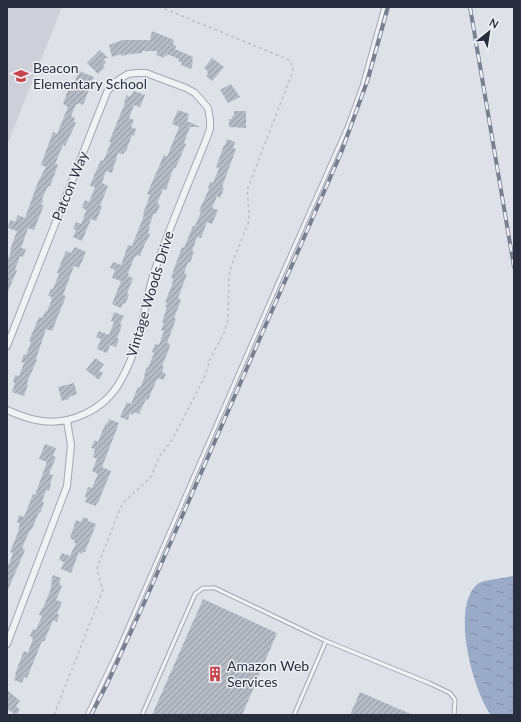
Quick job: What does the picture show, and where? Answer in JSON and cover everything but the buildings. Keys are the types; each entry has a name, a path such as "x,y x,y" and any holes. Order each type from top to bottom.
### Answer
{"street":[{"name":"Patcon Way","path":"7,346 112,84 128,74 146,73 169,81"},
{"name":"Vintage Woods Drive","path":"7,410 36,420 54,422 67,421 90,411 103,402 120,382 138,338 151,284 164,247 210,128 208,108 203,100 195,93 169,81"},
{"path":"7,644 67,486 71,445 67,421"}],"lane":[{"path":"87,715 118,650 348,125 362,86 384,7"},
{"path":"142,715 195,594 203,588 215,588 326,641 429,683 450,694 455,700 454,715"},
{"path":"294,715 326,641"}],"path":[{"path":"54,715 103,590 97,570 117,515 124,502 151,477 159,457 172,440 200,386 205,376 210,359 225,329 228,316 229,276 232,264 249,221 246,190 293,71 291,62 283,57 160,7"}],"shaded area":[{"name":"Beacon Elementary School","path":"7,7 62,7 7,145"}],"water":[{"path":"512,576 514,578 514,715 491,715 477,687 471,668 465,628 466,609 470,594 479,583"}],"railway":[{"path":"91,715 108,682 145,601 341,153 368,79 388,7"},
{"path":"470,7 514,267"}],"place":[{"name":"Beacon Elementary School","path":"21,76"},
{"name":"Amazon Web Services","path":"215,674"}]}
